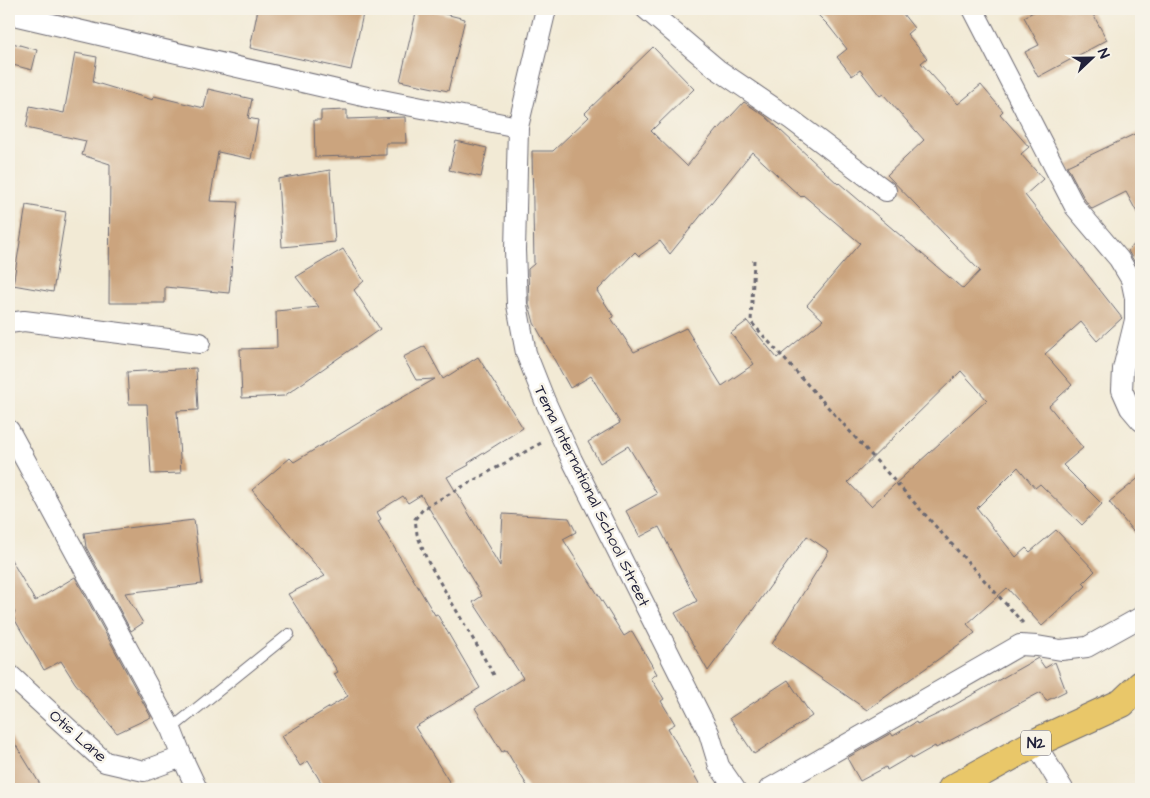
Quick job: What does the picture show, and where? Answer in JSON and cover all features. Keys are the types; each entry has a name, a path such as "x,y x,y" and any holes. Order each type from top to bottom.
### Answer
{"highway":[{"name":"N2","path":"952,789 1035,743 1136,699"}],"street":[{"name":"Tema International School Street","path":"546,9 518,127 515,250 517,304 526,353 559,433 709,733 719,766 735,789"},
{"path":"646,9 717,69 792,120 886,191"},
{"path":"973,9 1075,207 1120,259 1131,279 1135,298 1135,320 1123,369 1122,390 1130,408 1141,420"},
{"path":"9,14 367,97 518,127"},
{"path":"9,323 24,321 200,343"},
{"path":"9,430 171,729 197,789"},
{"path":"769,789 1020,645 1061,650 1087,647 1141,617"},
{"name":"Otis Lane","path":"9,674 105,762 144,771 182,758"},
{"path":"1035,743 1063,789"}],"lane":[{"path":"171,729 289,634"}],"path":[{"path":"754,260 751,322 1045,647"},
{"path":"494,675 426,560 417,534 415,519 424,508 559,433"}],"building":[{"path":"258,9 364,9 351,70 250,48"},
{"path":"417,9 425,9 465,19 448,91 400,81"},
{"path":"812,9 899,9 914,28 907,34 927,58 921,63 958,104 981,85 1003,111 1000,114 1029,147 1021,154 1043,179 1025,195 1122,318 1097,341 1081,322 1045,354 1072,385 1049,406 1083,448 1063,465 1102,504 1082,525 1040,484 1035,488 1018,467 977,508 1016,557 1026,548 1030,552 1056,530 1095,571 1083,583 1086,586 1042,626 1007,588 967,624 975,633 867,710 772,644 829,551 807,536 708,671 675,613 697,601 659,527 640,537 626,511 657,494 628,446 600,463 588,442 620,423 591,376 570,388 534,323 529,304 528,269 534,264 532,151 553,151 589,117 585,113 653,47 694,89 651,131 687,166 717,129 744,102 765,116 838,184 963,289 980,271 887,175 924,140 883,94 880,96 860,70 852,76 837,57 847,49 828,25","holes":["752,152 801,197 803,195 860,243 807,305 823,320 777,358 747,321 731,333 754,364 722,386 686,328 634,352 611,318 614,317 597,291 635,252 639,256 660,241 670,254","961,371 987,400 871,506 848,482"]},
{"path":"1039,9 1090,9 1107,40 1038,77 1025,52 1039,45 1024,17"},
{"path":"9,42 37,50 32,70 9,64"},
{"path":"75,53 97,57 93,82 153,100 154,96 204,108 208,89 252,99 248,118 258,120 251,159 218,152 210,201 238,202 229,293 165,287 165,303 109,303 110,164 82,155 86,141 26,128 30,106 64,113"},
{"path":"347,110 347,119 405,117 406,143 386,143 386,155 315,157 314,120 321,120 321,111"},
{"path":"1141,131 1141,220 1126,192 1092,209 1085,200 1067,166"},
{"path":"456,141 487,148 481,177 449,170"},
{"path":"330,170 335,242 282,247 278,179"},
{"path":"26,205 66,212 53,292 13,285"},
{"path":"1141,237 1141,273 1128,251"},
{"path":"343,249 364,281 354,290 380,329 284,396 242,398 240,349 277,348 276,311 319,307 296,277"},
{"path":"425,346 443,379 478,357 523,428 468,463 469,465 447,477 500,566 503,514 569,518 576,532 563,539 624,636 632,631 657,674 651,678 664,699 661,701 675,724 668,728 702,789 529,789 506,750 502,752 475,708 523,678 473,602 482,596 421,495 408,503 403,496 377,512 381,519 378,521 435,615 437,614 480,688 415,727 450,783 440,789 325,789 308,761 300,766 282,736 348,696 334,674 338,672 288,594 325,576 252,490 290,458 294,462 435,379 416,380 403,357"},
{"path":"196,368 198,410 177,411 181,473 151,474 147,404 129,404 127,372"},
{"path":"1141,476 1141,541 1109,502"},
{"path":"194,520 202,584 125,593 143,623 131,631 86,547 84,533"},
{"path":"9,556 35,601 75,577 151,717 117,733 75,683 61,661 44,670 12,615 15,613 9,601"},
{"path":"1038,658 1045,668 1055,662 1066,691 1046,701 1041,692 936,748 935,746 912,759 911,756 887,770 886,767 860,781 847,758 891,733 893,736 916,722 917,724 940,713"},
{"path":"788,680 812,716 754,754 730,718"},
{"path":"9,734 43,789 9,789"}]}
